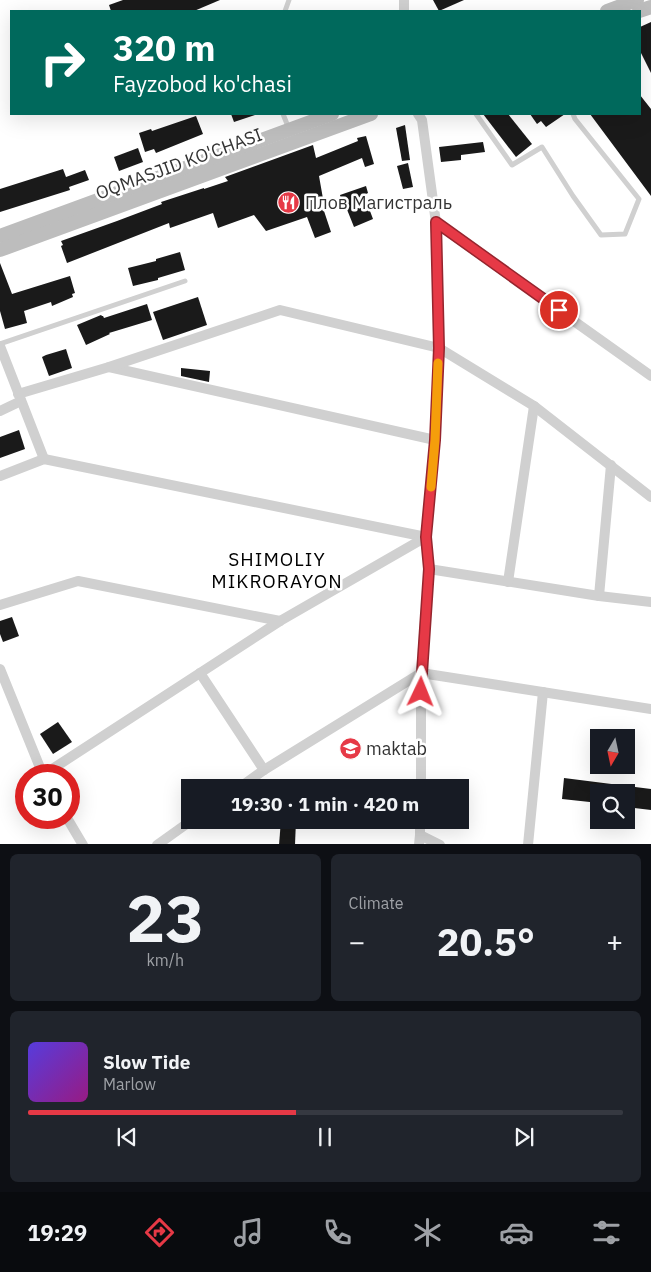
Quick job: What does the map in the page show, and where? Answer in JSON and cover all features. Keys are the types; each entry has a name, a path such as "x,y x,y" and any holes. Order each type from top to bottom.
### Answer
{"main road":[{"path":"610,10 637,0"},
{"name":"OQMASJID KO'CHASI","path":"0,236 329,115"},
{"name":"OQMASJID KO'CHASI","path":"0,250 368,115"}],"street":[{"path":"419,115 422,120 436,222 439,348 435,440 426,537 429,569 422,673 420,779"},
{"path":"436,222 651,376"},
{"path":"0,411 19,398 280,310 439,348 534,406 651,496"},
{"path":"0,345 44,460"},
{"path":"109,367 435,440"},
{"path":"508,582 534,406"},
{"path":"0,476 44,460 426,537"},
{"path":"599,596 611,465"},
{"path":"60,764 280,621 426,537"},
{"path":"429,569 599,596 651,602"},
{"path":"0,605 78,581 280,621"},
{"path":"0,670 38,764"},
{"path":"200,673 264,770"},
{"path":"252,779 422,673 651,709"},
{"path":"528,844 543,692"},
{"path":"157,844 181,828"},
{"path":"74,829 83,844"},
{"path":"419,840 440,844"}],"lane":[{"path":"283,115 289,130"},
{"path":"477,115 512,165 542,147 573,196 601,235 626,234 639,199 574,115"},
{"path":"0,345 184,281"}],"building":[{"path":"123,0 220,0 196,10 111,10 109,5"},
{"path":"433,0 464,0 441,10 438,10"},
{"path":"651,22 651,73 641,53 641,27"},
{"path":"641,96 651,109 651,196 591,115 641,115"},
{"path":"231,115 255,115 234,122"},
{"path":"484,115 509,115 532,144 516,157"},
{"path":"531,115 564,115 546,127 541,121 537,124"},
{"path":"196,116 203,134 156,153 154,149 145,152 139,133 151,129 152,131"},
{"path":"405,125 410,160 402,161 396,128"},
{"path":"366,136 374,164 365,167 362,158 319,176 324,211 331,232 315,238 307,217 266,231 254,215 218,228 213,213 170,228 169,223 67,263 61,241 162,204 161,202 228,181 225,177 313,145 316,158 358,141 357,138"},
{"path":"483,142 485,152 461,155 461,160 441,162 439,147"},
{"path":"138,148 143,162 119,171 114,157"},
{"path":"408,163 413,187 403,189 397,166"},
{"path":"63,169 66,177 85,170 89,180 69,187 70,190 0,212 0,189"},
{"path":"366,186 368,193 364,195 373,219 354,227 340,195"},
{"path":"180,252 185,270 158,278 158,280 133,286 128,268 156,261 156,259"},
{"path":"0,263 12,294 70,276 75,293 72,294 73,297 52,306 51,302 24,311 27,323 5,329 0,311"},
{"path":"198,297 207,325 163,340 153,312"},
{"path":"147,304 152,320 109,333 86,345 77,325 101,315 104,318"},
{"path":"66,349 72,368 49,376 42,357"},
{"path":"181,368 210,371 209,382 181,376"},
{"path":"19,430 25,449 0,458 0,437"},
{"path":"12,617 19,636 3,642 0,634 0,621"},
{"path":"58,722 72,742 53,754 40,734"},
{"path":"564,778 611,784 590,784 590,802 562,799"},
{"path":"635,787 651,789 651,810 635,808"},
{"path":"280,829 296,829 295,844 279,844"}],"slow traffic":[{"path":"431,487 438,363"}],"place":[{"name":"Плов Магистраль","path":"289,203"},
{"name":"maktab","path":"350,749"}],"district":[{"name":"SHIMOLIY MIKRORAYON","path":"277,570"}],"route":[{"path":"421,692 429,569 426,537 435,440 439,348 436,222 559,310"}]}
